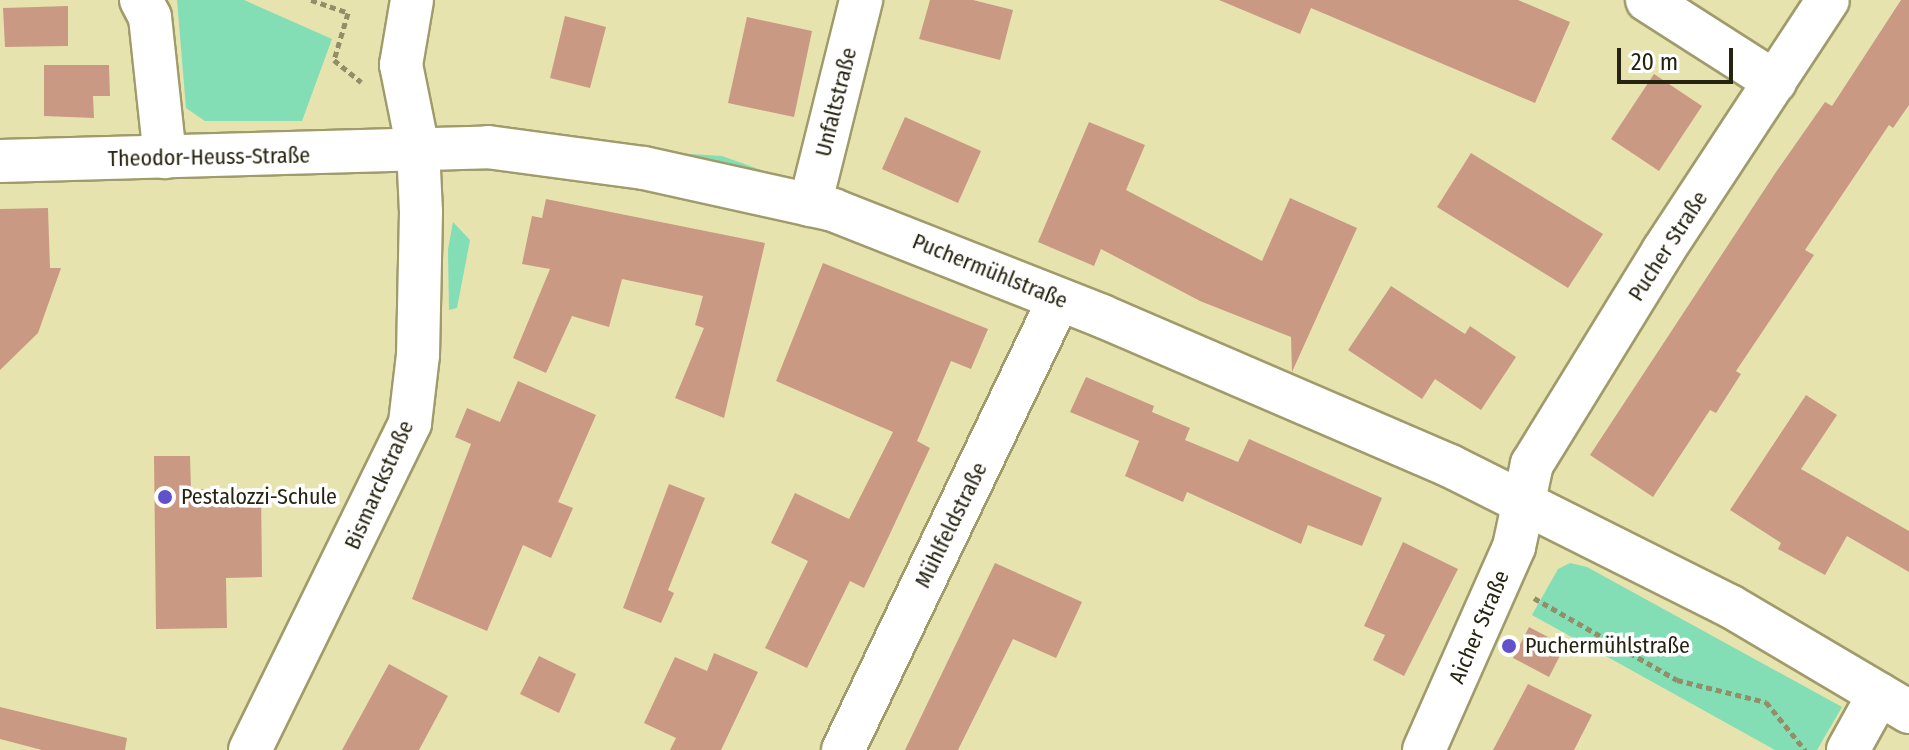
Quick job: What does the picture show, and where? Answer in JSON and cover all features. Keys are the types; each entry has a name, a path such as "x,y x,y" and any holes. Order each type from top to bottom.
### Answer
{"street":[{"path":"141,0 150,17 165,157"},
{"name":"Bismarckstraße","path":"250,750 410,423 418,355 418,149 401,82 412,0"},
{"name":"Unfaltstraße","path":"810,205 861,0"},
{"path":"1647,0 1775,82"},
{"name":"Pucher Straße","path":"1524,500 1532,464 1546,439 1828,0"},
{"name":"Theodor-Heuss-Straße","path":"0,161 418,149"},
{"name":"Puchermühlstraße","path":"418,149 559,153 810,205 874,222 1524,500 1730,606 1894,703"},
{"name":"Mühlfeldstraße","path":"843,750 1059,300"},
{"name":"Aicher Straße","path":"1424,750 1514,547 1524,500"},
{"path":"1848,750 1894,703"}],"path":[{"path":"311,0 348,13 334,60 361,82"},
{"path":"1533,598 1677,680 1766,702 1805,750"}],"green space":[{"path":"177,0 244,0 332,39 302,121 205,121 186,108"},
{"path":"674,153 722,156 772,174"},
{"path":"453,222 470,240 457,308 449,310 448,249"},
{"path":"1570,563 1587,567 1842,707 1817,750 1775,750 1532,615 1558,569"}],"building":[{"path":"930,0 973,0 1013,10 1000,60 919,39"},
{"path":"1219,0 1518,0 1570,22 1535,103 1311,8 1300,34"},
{"path":"1901,0 1909,0 1909,105 1893,128 1889,125 1805,250 1814,255 1736,371 1741,374 1716,413 1710,410 1653,497 1590,455 1776,172 1825,102 1832,106"},
{"path":"68,6 68,46 5,47 3,8"},
{"path":"565,16 606,27 590,88 550,78"},
{"path":"747,17 812,31 794,117 728,103"},
{"path":"44,65 109,65 110,96 93,96 94,118 44,116"},
{"path":"1654,74 1702,106 1659,171 1611,139"},
{"path":"905,117 981,151 958,203 882,169"},
{"path":"1089,122 1145,145 1126,190 1262,261 1290,198 1357,228 1292,372 1291,337 1200,301 1101,249 1094,266 1038,242"},
{"path":"1471,153 1603,234 1568,288 1437,207"},
{"path":"546,199 765,243 724,418 675,398 704,328 695,325 703,296 622,279 609,327 572,316 546,373 513,358 550,269 522,264 532,216 542,218"},
{"path":"48,208 50,268 61,268 38,333 0,370 0,209"},
{"path":"823,263 988,329 971,369 951,361 917,441 930,448 888,538 864,588 850,581 807,668 765,648 808,561 771,543 795,493 849,519 893,432 776,381"},
{"path":"1391,286 1465,334 1470,326 1516,357 1481,410 1435,379 1422,399 1348,350"},
{"path":"1086,377 1154,406 1152,412 1190,428 1185,440 1238,462 1249,439 1382,498 1362,546 1308,525 1301,544 1187,492 1183,502 1125,476 1139,441 1070,412"},
{"path":"518,381 596,415 558,502 573,508 551,558 523,545 487,631 412,599 471,444 455,437 467,408 500,422"},
{"path":"1806,395 1837,415 1801,469 1909,531 1909,572 1847,536 1825,575 1778,549 1781,543 1730,510"},
{"path":"154,456 190,456 191,489 261,489 262,577 226,578 227,628 156,629"},
{"path":"669,484 705,498 668,590 674,593 661,623 623,608"},
{"path":"1403,542 1458,569 1404,676 1373,660 1385,635 1364,626"},
{"path":"995,563 1082,602 1056,658 1013,639 958,750 905,750"},
{"path":"1529,627 1565,646 1549,677 1513,658"},
{"path":"714,653 758,672 721,750 670,750 676,738 644,723 675,657 707,671"},
{"path":"539,656 576,674 559,713 520,694"},
{"path":"389,664 448,696 419,750 342,750"},
{"path":"1528,684 1592,715 1574,750 1493,750"},
{"path":"0,707 127,738 125,750 42,750 0,739"}],"place":[{"name":"Pestalozzi-Schule","path":"165,497"},
{"name":"Puchermühlstraße","path":"1509,646"}]}
